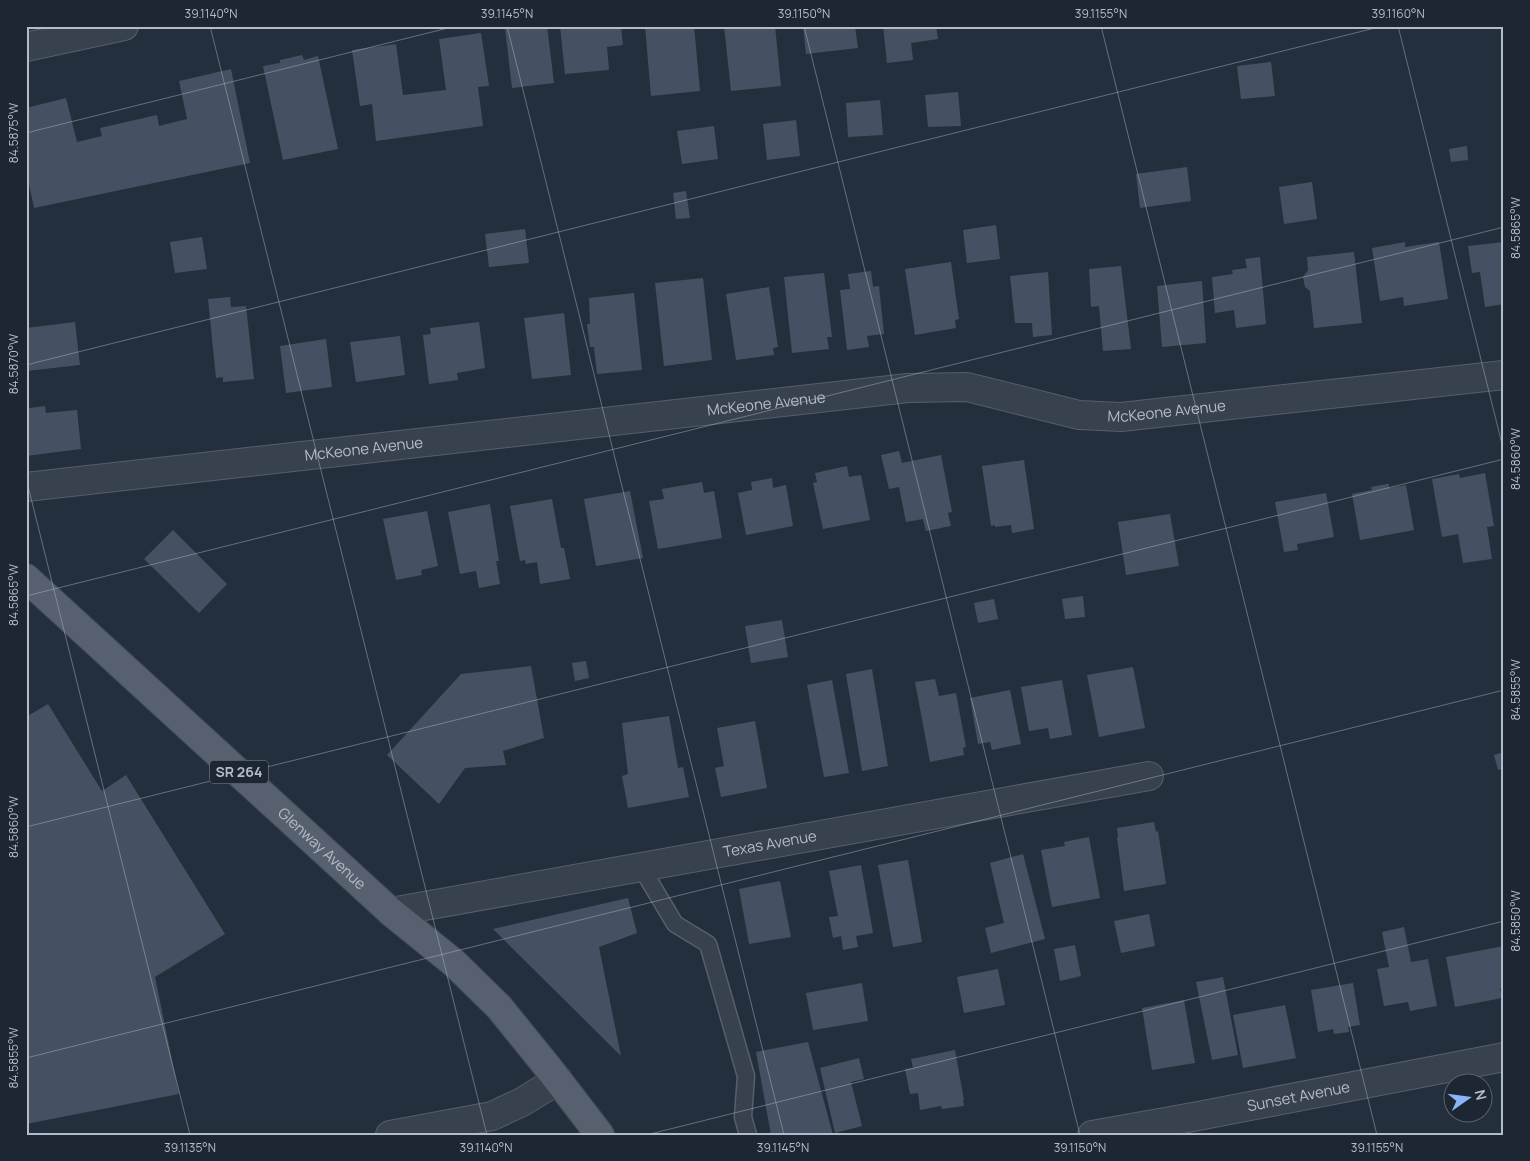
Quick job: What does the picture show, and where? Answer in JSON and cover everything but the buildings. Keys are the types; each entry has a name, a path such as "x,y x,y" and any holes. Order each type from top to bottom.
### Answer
{"main road":[{"name":"Glenway Avenue","path":"26,578 391,912 454,963 499,1007 600,1135"}],"street":[{"path":"26,47 124,26"},
{"name":"McKeone Avenue","path":"26,487 908,388 967,387 1079,415 1121,417 1504,375"},
{"name":"Texas Avenue","path":"391,912 1149,776"},
{"name":"Sunset Avenue","path":"1092,1135 1504,1057"},
{"path":"390,1135 492,1116 522,1102 558,1080"}],"lane":[{"path":"641,867 675,924 708,944 746,1076 743,1117 748,1135"}]}
